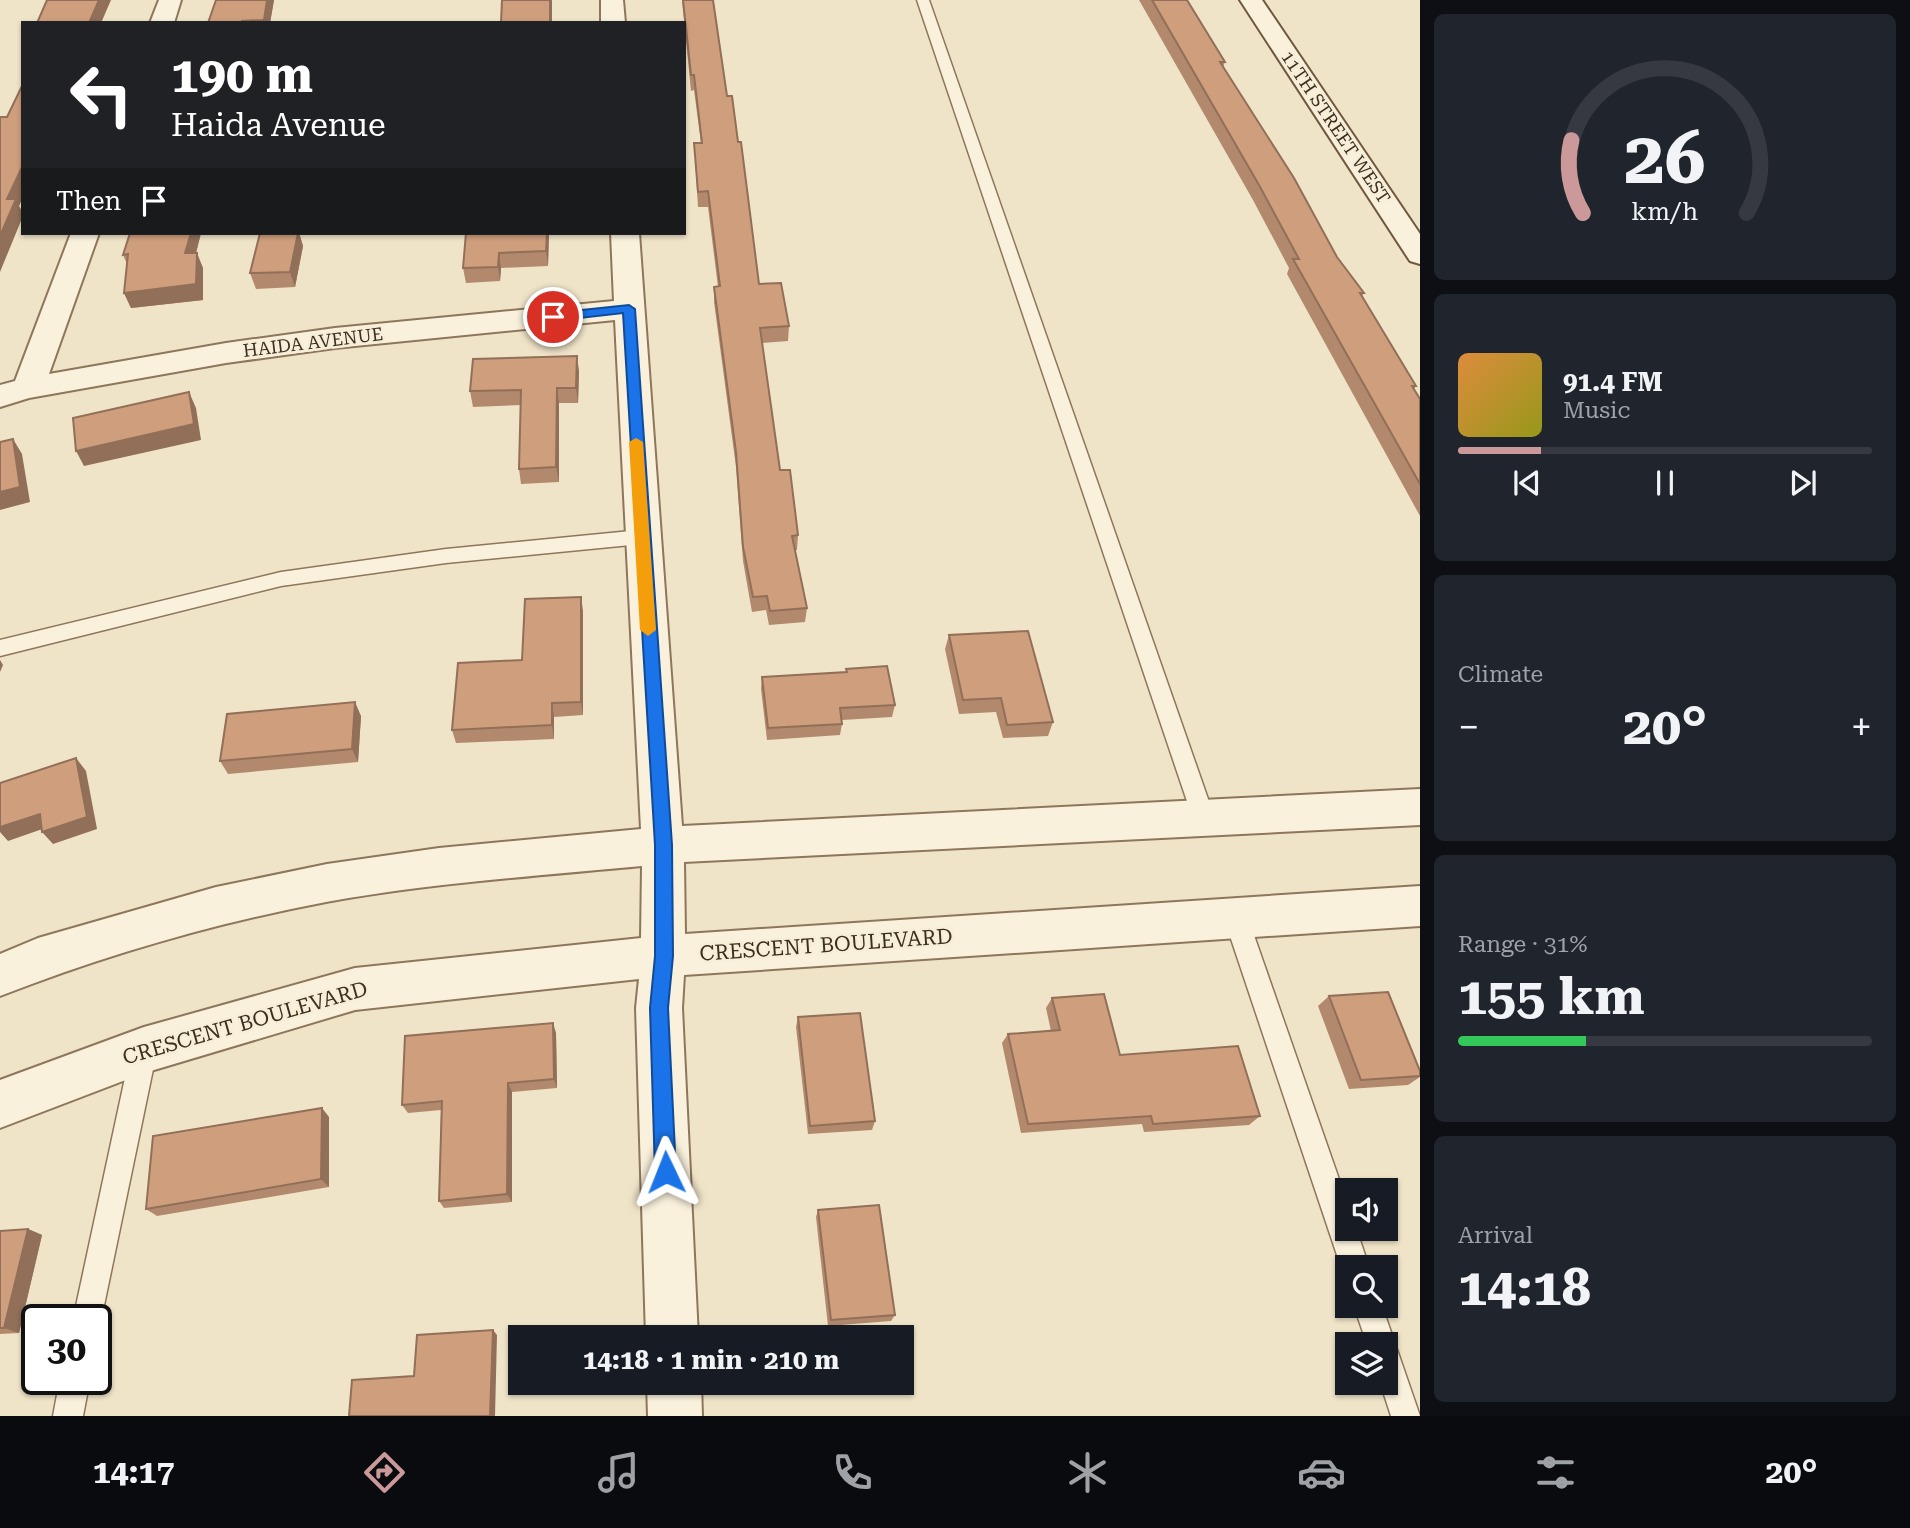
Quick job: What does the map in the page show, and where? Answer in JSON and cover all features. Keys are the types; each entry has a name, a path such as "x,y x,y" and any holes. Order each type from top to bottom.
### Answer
{"street":[{"path":"163,21 170,0"},
{"path":"612,0 613,21"},
{"name":"11TH STREET WEST","path":"1251,0 1420,255"},
{"path":"14,392 84,235"},
{"path":"625,235 641,537 664,845 664,956 659,1008 672,1325"},
{"name":"HAIDA AVENUE","path":"14,392 226,353 321,340 629,309"},
{"path":"0,975 38,960 216,907 327,883 439,867 664,845 1420,807"},
{"name":"CRESCENT BOULEVARD","path":"0,1104 144,1050 355,989 664,956 1420,906"},
{"path":"674,1395 675,1416"}],"lane":[{"path":"923,0 1204,819"},
{"path":"0,648 281,579 446,556 641,537"},
{"path":"1236,918 1351,1255"},
{"path":"90,1304 144,1050"},
{"path":"1398,1393 1406,1416"},
{"path":"68,1416 72,1395"}],"building":[{"path":"47,0 99,0 90,21 38,21"},
{"path":"216,0 267,0 264,20 209,21"},
{"path":"502,0 550,0 550,21 501,21"},
{"path":"683,0 713,0 727,96 732,96 738,142 741,142 759,284 781,283 789,326 760,328 780,470 790,470 798,535 792,536 807,608 770,611 767,596 753,597 743,547 736,452 714,287 720,286 708,191 698,192 694,143 702,143"},
{"path":"1152,0 1187,0 1225,62 1220,62 1294,178 1337,257 1364,293 1360,293 1416,386 1412,386 1420,399 1420,484 1293,259 1299,259 1259,185"},
{"path":"21,88 21,169 7,199 16,199 0,236 0,117 7,117"},
{"path":"129,235 190,235 185,253 197,253 196,284 124,293 128,254 123,255"},
{"path":"260,235 298,235 290,272 250,273"},
{"path":"466,235 547,235 546,251 499,253 498,267 463,268"},
{"path":"577,356 576,388 557,388 556,467 519,469 521,390 470,391 473,359"},
{"path":"189,392 194,424 76,451 73,418"},
{"path":"13,439 20,487 0,492 0,442"},
{"path":"581,597 581,702 552,703 552,725 452,730 458,663 522,660 525,599"},
{"path":"1028,631 1053,722 1007,725 1001,698 963,700 949,635"},
{"path":"887,666 895,705 840,708 842,724 768,728 762,677 847,672 846,669"},
{"path":"355,702 352,749 220,761 227,714"},
{"path":"76,758 87,817 42,832 40,814 0,827 0,783"},
{"path":"1388,992 1420,1076 1361,1080 1329,996"},
{"path":"1104,994 1120,1055 1238,1046 1260,1116 1153,1124 1151,1116 1028,1124 1008,1034 1060,1030 1052,998"},
{"path":"860,1013 875,1121 810,1126 798,1017"},
{"path":"553,1023 554,1079 508,1083 507,1194 439,1201 442,1101 402,1105 405,1036"},
{"path":"322,1108 321,1179 146,1209 153,1136"},
{"path":"879,1205 895,1315 831,1320 818,1210"},
{"path":"28,1229 4,1328 0,1328 0,1231"},
{"path":"493,1330 490,1416 349,1416 352,1380 414,1376 417,1335"}],"slow traffic":[{"path":"636,442 648,630"}],"route":[{"path":"553,317 629,309 641,537 664,845 664,956 659,1008 666,1172"}]}
